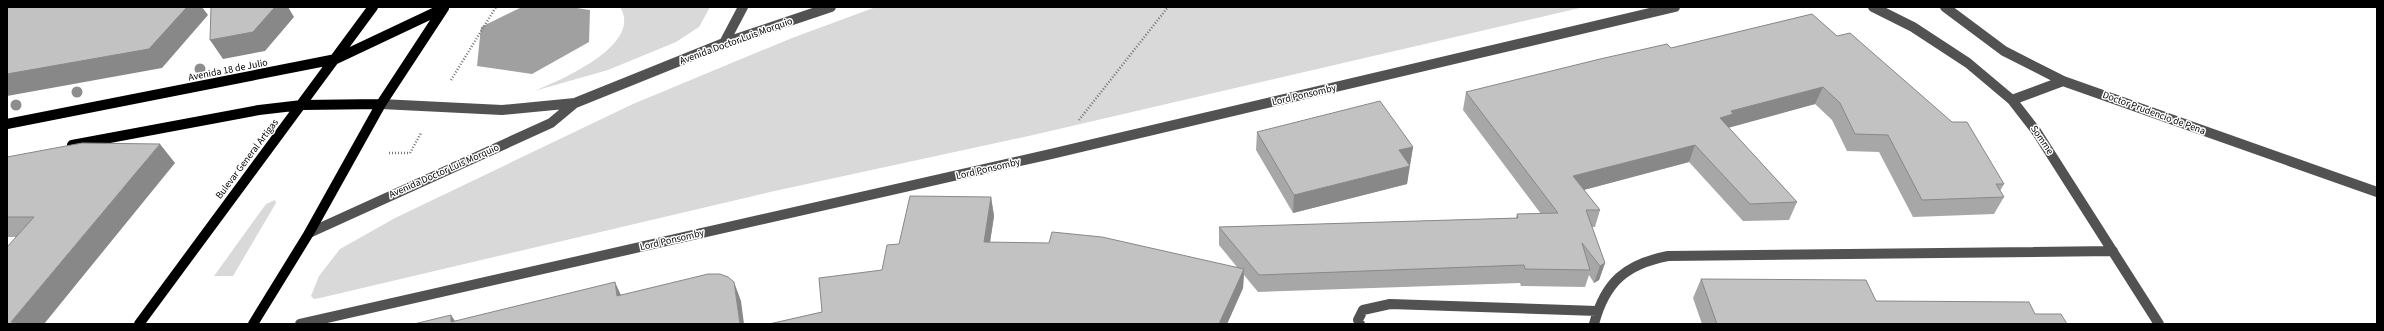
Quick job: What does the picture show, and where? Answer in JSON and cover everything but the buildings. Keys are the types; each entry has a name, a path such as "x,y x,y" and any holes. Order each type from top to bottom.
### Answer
{"main road":[{"name":"Bulevar General Artigas","path":"139,324 373,7"},
{"name":"Avenida 18 de Julio","path":"7,124 336,59 445,7"},
{"path":"253,324 308,233 380,104 445,7"},
{"path":"60,148 259,110 302,105 380,104"}],"street":[{"path":"724,43 741,14 742,7"},
{"name":"Avenida Doctor Luis Morquio","path":"380,104 502,110 575,103 724,43 831,7"},
{"name":"Lord Ponsomby","path":"300,324 1051,154 1675,7"},
{"name":"Somme","path":"1873,7 1913,27 1968,63 2012,100 2036,131 2159,324"},
{"name":"Doctor Prudencio de Pena","path":"1945,7 2004,51 2063,80 2377,192"},
{"path":"2012,100 2063,80"},
{"name":"Avenida Doctor Luis Morquio","path":"308,233 551,123 575,103"},
{"path":"1594,324 1597,311 1616,280 1636,264 1668,256 2113,251"},
{"path":"1360,324 1358,320 1363,310 1390,304 1597,311"}],"path":[{"path":"447,86 496,7"},
{"path":"1051,154 1168,7"},
{"path":"389,153 410,153 425,126"}],"shaded area":[{"path":"522,7 570,7 590,10 589,42 532,74 477,66 481,27"},
{"path":"620,7 709,7 709,9 699,27 676,42 608,70 534,91 579,70 610,48 620,35 624,21"},
{"path":"876,7 1584,7 1033,135 770,192 320,298 314,299 311,296 319,276 340,249 395,218 633,104 792,38"},
{"path":"275,200 276,203 233,276 214,276 266,204"}]}
